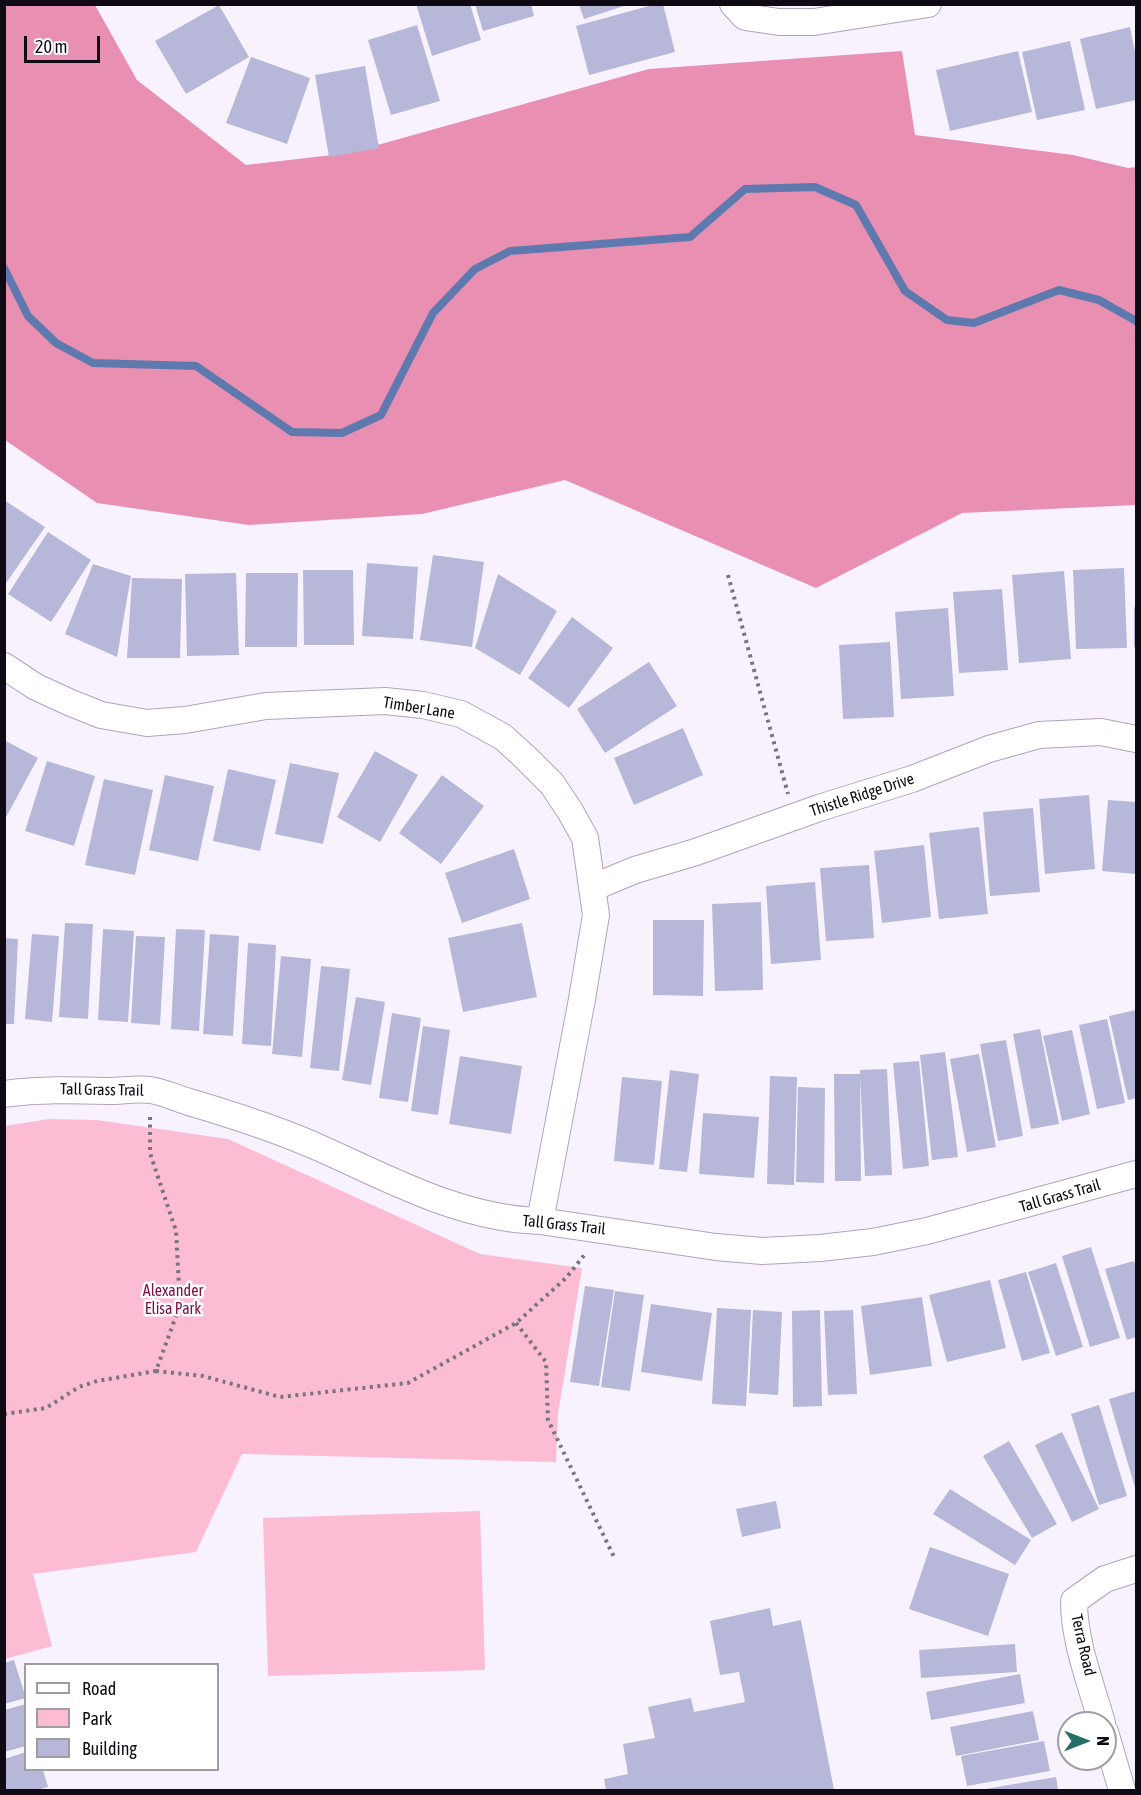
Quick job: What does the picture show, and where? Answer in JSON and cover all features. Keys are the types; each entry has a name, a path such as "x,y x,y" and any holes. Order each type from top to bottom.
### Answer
{"street":[{"path":"733,4 745,17 779,22 814,22 928,4"},
{"name":"Timber Lane","path":"4,666 36,687 101,715 147,723 185,720 266,706 385,700 423,705 461,714 503,737 552,784 585,838 596,915 540,1221"},
{"name":"Thistle Ridge Drive","path":"592,888 635,870 696,852 912,778 989,749 1039,735 1101,732 1137,739"},
{"name":"Tall Grass Trail","path":"4,1094 52,1090 149,1090 209,1107 320,1148 407,1188 490,1216 762,1251 873,1242 927,1231 1137,1174"},
{"name":"Terra Road","path":"1099,1711 1079,1640 1074,1617 1074,1601 1105,1579 1137,1569"},
{"path":"1116,1771 1122,1791"}],"path":[{"path":"728,575 794,817"},
{"path":"149,1090 150,1153 177,1232 180,1305 156,1371"},
{"path":"4,1414 46,1408 79,1387 97,1381 156,1371 203,1376 280,1397 408,1383 516,1323 566,1278 605,1229"},
{"path":"516,1323 546,1362 548,1420 615,1558"}],"green space":[{"name":"Alexander Elisa Park","path":"49,1119 97,1120 228,1139 480,1254 582,1268 558,1414 556,1462 242,1454 196,1552 33,1574 52,1646 5,1659 5,1126"},
{"path":"480,1511 485,1670 268,1676 263,1518"}],"shaded area":[{"path":"4,5 95,5 137,80 246,165 349,153 649,69 902,51 915,135 1073,155 1128,168 1136,167 1136,505 962,513 816,588 565,480 422,514 249,525 97,503 5,440"}],"building":[{"path":"416,4 470,4 481,40 432,56"},
{"path":"475,4 531,4 534,16 483,31"},
{"path":"663,4 675,52 589,75 576,26"},
{"path":"219,5 249,57 186,94 155,41"},
{"path":"579,5 627,5 584,19"},
{"path":"417,25 440,101 391,115 368,40"},
{"path":"1130,27 1136,57 1136,100 1096,109 1080,39"},
{"path":"1070,41 1085,110 1037,120 1022,52"},
{"path":"1018,51 1032,112 950,131 936,70"},
{"path":"251,57 310,78 287,144 226,123"},
{"path":"365,66 379,148 329,157 315,75"},
{"path":"4,500 45,527 4,586"},
{"path":"48,532 91,560 51,622 8,594"},
{"path":"433,555 484,562 472,647 420,640"},
{"path":"367,563 418,567 413,639 362,636"},
{"path":"93,564 131,576 117,657 65,634"},
{"path":"1124,568 1127,648 1076,649 1073,570"},
{"path":"303,570 353,570 354,645 304,645"},
{"path":"1064,571 1071,659 1019,663 1012,575"},
{"path":"236,573 239,655 187,656 185,574"},
{"path":"246,573 298,573 297,647 245,647"},
{"path":"498,574 557,611 520,675 475,648"},
{"path":"132,578 182,579 180,658 127,658"},
{"path":"1002,589 1008,670 959,673 953,592"},
{"path":"1134,607 1136,607 1136,647 1134,647"},
{"path":"948,608 954,696 901,699 895,612"},
{"path":"572,617 613,648 569,708 528,678"},
{"path":"890,642 894,717 843,719 839,645"},
{"path":"649,662 677,706 605,753 577,709"},
{"path":"683,728 703,775 634,805 614,758"},
{"path":"4,740 38,758 4,821"},
{"path":"375,751 418,775 380,842 337,817"},
{"path":"47,761 95,776 74,846 25,831"},
{"path":"290,763 339,773 323,844 275,834"},
{"path":"228,769 276,780 260,851 213,841"},
{"path":"165,775 214,786 198,861 149,850"},
{"path":"442,775 484,806 441,864 399,833"},
{"path":"104,779 153,790 135,875 85,865"},
{"path":"1089,795 1095,869 1045,874 1039,799"},
{"path":"1108,800 1136,802 1136,874 1102,871"},
{"path":"1033,808 1040,892 990,896 983,812"},
{"path":"979,827 988,914 939,919 929,833"},
{"path":"924,845 931,917 882,923 874,851"},
{"path":"514,849 530,899 462,923 445,873"},
{"path":"869,865 874,938 826,941 820,868"},
{"path":"815,882 821,960 771,964 766,886"},
{"path":"761,902 763,990 715,991 712,904"},
{"path":"653,920 704,920 703,996 653,995"},
{"path":"65,923 93,924 88,1019 59,1017"},
{"path":"522,923 537,997 463,1012 448,938"},
{"path":"103,929 134,931 128,1022 98,1020"},
{"path":"176,929 205,930 199,1031 171,1029"},
{"path":"32,934 59,936 52,1022 25,1019"},
{"path":"210,934 239,936 233,1036 203,1034"},
{"path":"136,936 165,937 160,1025 131,1023"},
{"path":"4,938 18,939 14,1024 4,1024"},
{"path":"248,943 276,945 271,1046 242,1044"},
{"path":"281,956 311,959 302,1057 272,1054"},
{"path":"321,966 350,969 339,1071 310,1068"},
{"path":"356,997 385,1002 371,1085 342,1080"},
{"path":"1136,1010 1136,1098 1128,1100 1109,1016"},
{"path":"392,1013 421,1018 408,1102 379,1098"},
{"path":"1107,1019 1125,1103 1097,1109 1079,1025"},
{"path":"423,1026 450,1030 438,1115 411,1111"},
{"path":"1040,1029 1059,1124 1031,1129 1013,1034"},
{"path":"1072,1030 1090,1114 1062,1121 1043,1036"},
{"path":"1006,1040 1023,1136 998,1141 980,1044"},
{"path":"945,1052 958,1157 932,1160 920,1055"},
{"path":"979,1054 996,1147 967,1152 950,1059"},
{"path":"460,1056 522,1066 511,1134 449,1124"},
{"path":"919,1061 929,1166 903,1169 893,1063"},
{"path":"887,1069 892,1175 865,1176 860,1076 861,1181 835,1181 834,1074 860,1074 860,1070"},
{"path":"670,1070 699,1074 687,1172 659,1169"},
{"path":"770,1076 797,1077 794,1185 767,1184"},
{"path":"622,1077 662,1081 654,1165 614,1161"},
{"path":"798,1087 825,1088 824,1183 796,1182"},
{"path":"703,1113 759,1117 754,1178 699,1174"},
{"path":"1091,1247 1120,1338 1090,1347 1062,1256"},
{"path":"1134,1261 1136,1268 1136,1337 1127,1340 1105,1269"},
{"path":"1056,1263 1083,1347 1056,1356 1028,1272"},
{"path":"1026,1272 1050,1353 1022,1361 998,1280"},
{"path":"990,1280 1006,1348 947,1362 929,1295"},
{"path":"585,1286 614,1290 599,1386 570,1382"},
{"path":"615,1291 644,1295 630,1391 601,1387"},
{"path":"922,1297 932,1366 870,1375 861,1306"},
{"path":"651,1304 712,1313 702,1381 641,1372"},
{"path":"717,1308 751,1310 746,1406 712,1404"},
{"path":"753,1310 782,1312 778,1395 749,1393"},
{"path":"820,1310 822,1406 793,1407 792,1311"},
{"path":"853,1310 857,1394 828,1395 824,1311"},
{"path":"1136,1391 1136,1491 1109,1399"},
{"path":"1099,1405 1127,1496 1099,1505 1071,1414"},
{"path":"1062,1432 1099,1509 1072,1522 1035,1445"},
{"path":"1009,1441 1057,1524 1032,1538 983,1456"},
{"path":"950,1489 1031,1540 1015,1565 933,1514"},
{"path":"776,1501 781,1528 742,1537 736,1509"},
{"path":"930,1547 1009,1574 988,1636 909,1609"},
{"path":"770,1608 773,1626 801,1620 834,1790 606,1790 604,1779 628,1774 623,1744 655,1738 648,1707 691,1698 694,1712 745,1702 739,1672 720,1675 710,1621"},
{"path":"1015,1644 1017,1672 921,1678 919,1650"},
{"path":"14,1660 24,1699 4,1704 4,1663"},
{"path":"1020,1674 1025,1703 931,1720 926,1692"},
{"path":"24,1705 24,1747 4,1752 4,1710"},
{"path":"1033,1711 1039,1740 956,1756 950,1727"},
{"path":"1044,1741 1050,1771 967,1786 961,1756"},
{"path":"24,1753 24,1771 43,1771 48,1787 37,1790 4,1790 4,1759"},
{"path":"1056,1777 1058,1790 985,1789"}],"waterway":[{"path":"4,268 28,316 56,343 93,363 196,366 292,432 342,433 381,415 433,313 475,269 510,251 690,237 745,189 815,187 856,205 905,291 947,320 974,323 1059,290 1099,300 1136,321"}]}
